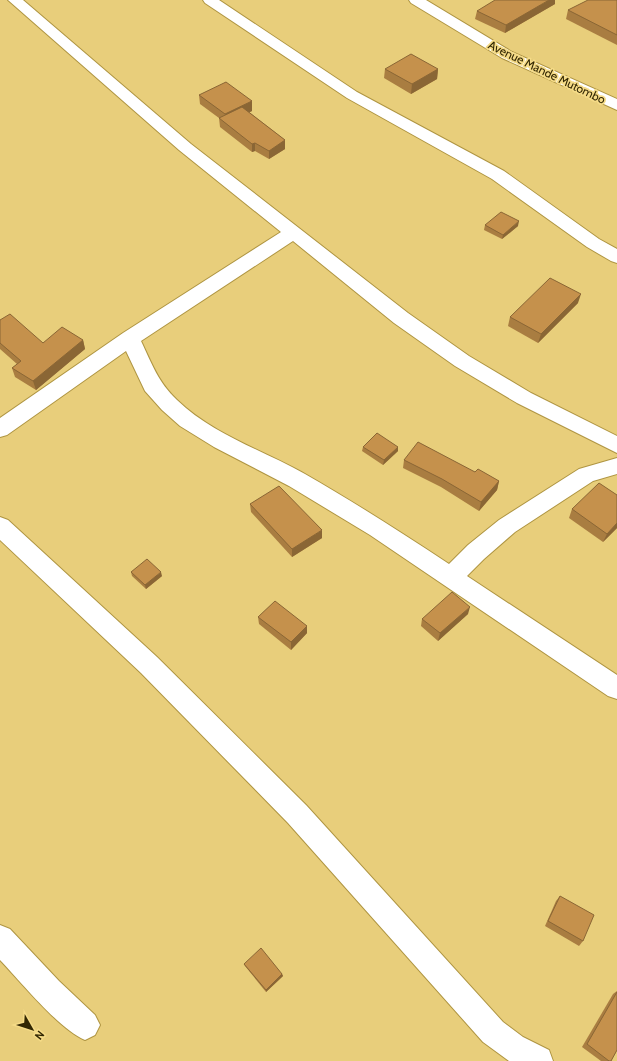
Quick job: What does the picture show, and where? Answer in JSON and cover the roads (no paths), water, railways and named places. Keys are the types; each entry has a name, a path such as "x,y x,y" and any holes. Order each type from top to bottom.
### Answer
{"street":[{"path":"0,6 12,0"},
{"path":"15,0 186,147 401,318 462,361 524,398 617,445"},
{"path":"210,0 352,95 498,175 593,243 617,257"},
{"name":"Avenue Mande Mutombo","path":"416,0 507,55 617,105"},
{"path":"0,429 216,280 293,233"},
{"path":"130,338 152,386 169,405 187,421 221,441 297,480 378,529 617,688"},
{"path":"450,577 476,552 507,526 586,475 617,466"},
{"path":"0,526 149,665 297,814 493,1032 530,1060"},
{"path":"0,939 49,991 86,1025"}]}
